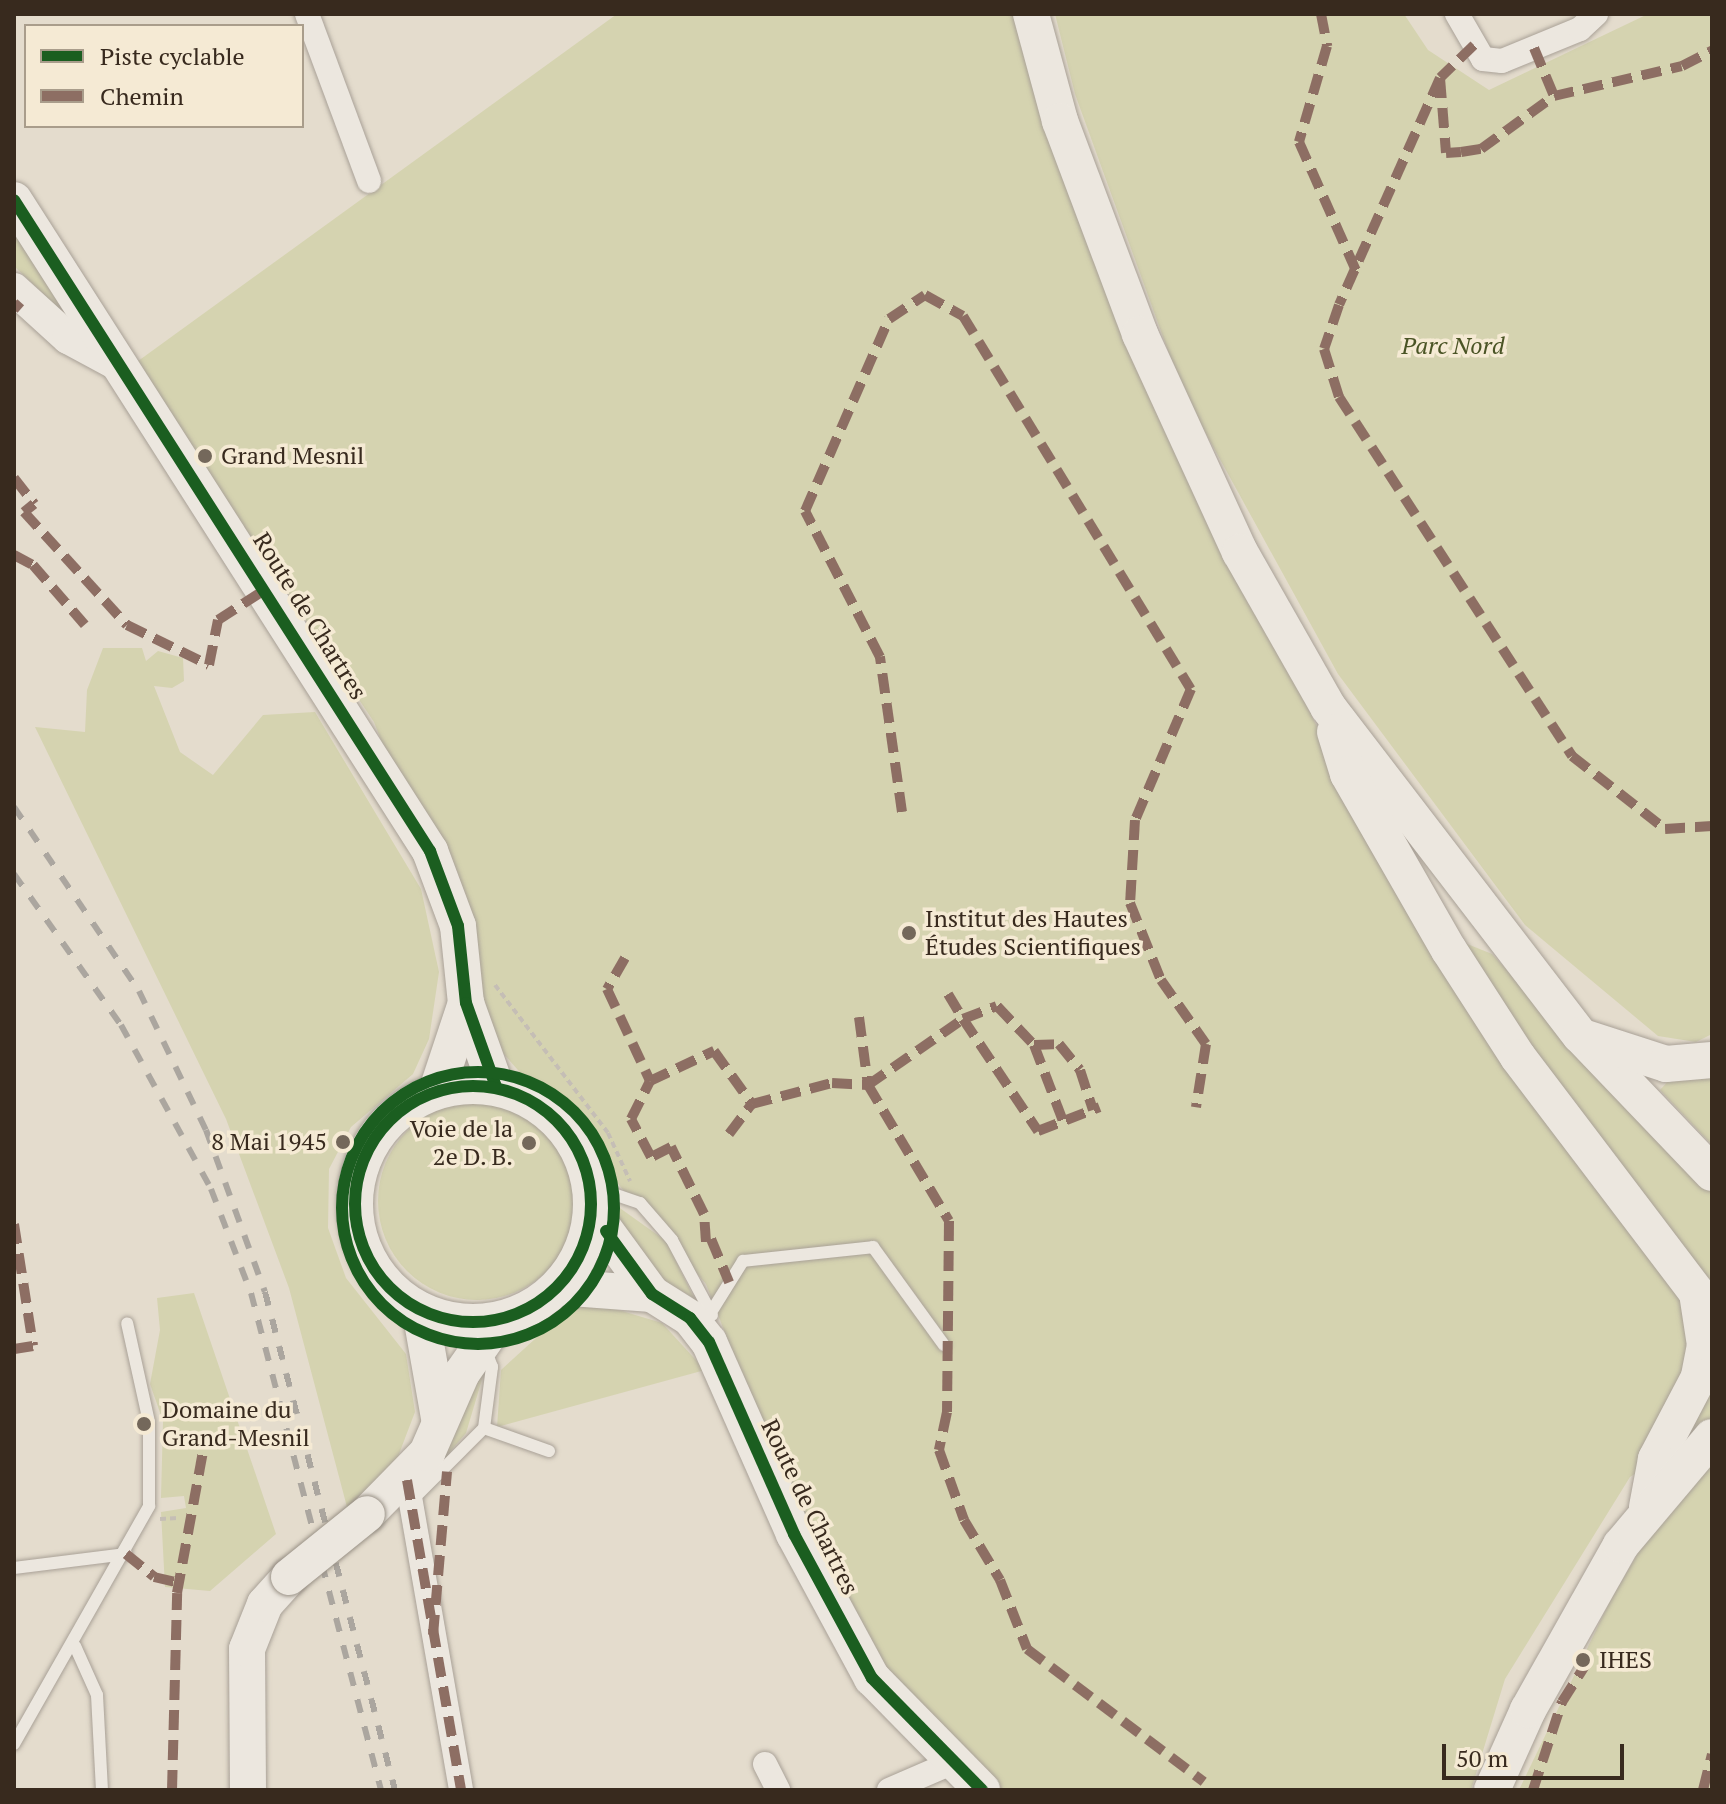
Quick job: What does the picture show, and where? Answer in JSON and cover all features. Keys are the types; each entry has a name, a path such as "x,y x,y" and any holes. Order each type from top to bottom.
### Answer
{"main road":[{"path":"1031,14 1060,121 1140,334 1240,552 1328,707 1580,1035 1712,1173"},
{"name":"Route de Chartres","path":"14,200 131,374 430,851 458,926 466,1003 496,1087"},
{"path":"1328,707 1348,774 1449,950 1518,1057 1697,1293 1705,1345 1699,1377 1656,1459 1647,1507"},
{"name":"Route de Chartres","path":"437,1090 466,1003"},
{"path":"1580,1035 1666,1064 1712,1060"},
{"path":"248,1790 247,1649 265,1604 289,1577 367,1514 410,1490 439,1418 491,1332 558,1287 576,1265 598,1197 580,1151 559,1121 496,1087 437,1090 385,1123 356,1178 354,1210 366,1255 394,1293 420,1310 491,1332"},
{"name":"Route de Chartres","path":"598,1197 652,1294"},
{"name":"Route de Chartres","path":"558,1287 652,1294 690,1318 711,1325 794,1534 872,1678 951,1763 982,1790"},
{"path":"420,1310 439,1418"},
{"path":"1492,1790 1582,1608 1647,1507 1712,1437"}],"street":[{"path":"307,14 369,181"},
{"path":"1457,14 1483,59 1502,61 1580,29 1596,14"},
{"path":"14,289 68,338 131,374"},
{"path":"410,1490 461,1790"},
{"path":"889,1790 951,1763"},
{"path":"765,1764 778,1790"}],"lane":[{"path":"598,1197 640,1203 672,1240 711,1325"},
{"path":"711,1325 743,1261 873,1247 944,1345"},
{"path":"14,1744 75,1646 149,1506 149,1422 127,1323"},
{"path":"410,1490 484,1428 492,1367 491,1332"},
{"path":"484,1428 549,1451"},
{"path":"14,1568 126,1554"},
{"path":"75,1646 97,1695 102,1790"}],"path":[{"path":"560,1099 590,1132 598,1197"}],"green space":[{"name":"Institut des Hautes Études Scientifiques","path":"617,14 1031,14 1232,554 1413,922 1492,954 1712,1192 1712,1426 1630,1477 1505,1679 1471,1790 997,1790 880,1667 799,1523 706,1284 503,1053 374,722 134,364"},
{"name":"Parc Nord","path":"1055,14 1404,14 1428,50 1489,90 1648,14 1712,14 1712,1034 1696,1042 1658,1036 1525,925 1338,674 1183,392 1075,94"},
{"path":"14,234 77,326 14,266"},
{"path":"103,648 142,648 146,661 158,651 183,658 184,681 172,688 154,686 180,752 213,775 263,715 315,712 421,889 439,972 429,1039 413,1074 351,1127 329,1169 328,1228 346,1278 406,1354 415,1412 394,1467 347,1507 289,1288 226,1119 35,727 85,732 87,690"},
{"path":"1712,1077 1712,1145 1660,1090 1670,1079"},
{"path":"477,1102 515,1109 547,1131 569,1163 576,1201 569,1239 547,1271 515,1293 477,1300 439,1293 407,1271 385,1239 378,1201 385,1163 407,1131 439,1109"},
{"path":"617,1206 666,1241 694,1298 651,1274 615,1217"},
{"path":"194,1293 276,1534 210,1591 165,1587 161,1512 186,1508 184,1496 161,1498 163,1421 150,1384 160,1330 157,1298"},
{"path":"602,1305 662,1323 705,1370 497,1427 501,1370 569,1308"},
{"path":"486,1366 466,1433 436,1468 450,1428"},
{"path":"1712,1445 1712,1790 1519,1790 1611,1599 1698,1452"}],"railway":[{"path":"14,807 139,991 206,1130 265,1292 395,1790"},
{"path":"14,874 121,1025 211,1189 251,1293 381,1790"}],"marked path":[{"path":"1321,14 1327,46 1299,142 1357,273"},
{"path":"1474,45 1440,78 1339,305 1324,349 1339,397 1572,756 1665,829 1712,826"},
{"path":"1534,48 1554,96"},
{"path":"1440,78 1446,153 1461,152 1481,149 1554,96 1682,66 1712,51"},
{"path":"902,812 880,657 805,511 889,319 925,295 963,316 1191,689 1135,820 1130,903 1161,980 1206,1044 1196,1107"},
{"path":"14,303 21,309"},
{"path":"14,478 34,504 24,512 127,625 209,665 218,620 266,589"},
{"path":"14,555 33,565 85,625"},
{"path":"625,958 607,989 650,1081"},
{"path":"948,994 963,1019 997,1006 1034,1045 1063,1121"},
{"path":"859,1017 868,1085 949,1221 947,1412 939,1450 964,1520 1000,1580 1027,1649 1204,1782"},
{"path":"729,1134 752,1104 832,1083 868,1085 963,1019 1038,1131 1100,1107"},
{"path":"1034,1045 1059,1044 1080,1070 1093,1110"},
{"path":"706,1242 704,1214 671,1147 651,1157 631,1119 650,1081 714,1051 752,1104"},
{"path":"14,1224 33,1346 14,1349"},
{"path":"711,1239 729,1282"},
{"path":"172,1790 177,1593 203,1451"},
{"path":"433,1635 447,1472"},
{"path":"407,1480 461,1790"},
{"path":"126,1554 154,1577 180,1583"},
{"path":"1533,1790 1562,1702 1586,1664"},
{"path":"1703,1790 1712,1754"}],"cycle path":[{"path":"14,200 430,851 458,926 466,1003 496,1087"},
{"path":"478,1072 517,1078 542,1088 574,1112 591,1133 603,1156 611,1182 614,1208 608,1247 598,1272 574,1304 553,1321 530,1333 504,1341 478,1344 439,1338 414,1328 382,1304 365,1283 353,1260 345,1234 342,1208 348,1169 358,1144 382,1112 403,1095 426,1083 452,1075 478,1072"},
{"path":"473,1086 496,1088 518,1095 557,1120 582,1159 589,1181 591,1204 589,1227 582,1249 557,1288 518,1313 496,1320 473,1322 450,1320 428,1313 389,1288 364,1249 357,1227 355,1204 357,1181 364,1159 389,1120 428,1095 450,1088 473,1086"},
{"path":"606,1231 652,1294 690,1318 709,1342 794,1534 872,1678 982,1790"}],"place":[{"name":"Grand Mesnil","path":"205,456"},
{"name":"Institut des Hautes Études Scientifiques","path":"909,933"},
{"name":"8 Mai 1945","path":"343,1142"},
{"name":"Voie de la 2e D. B.","path":"529,1143"},
{"name":"Domaine du Grand-Mesnil","path":"144,1424"},
{"name":"IHES","path":"1583,1660"}]}
